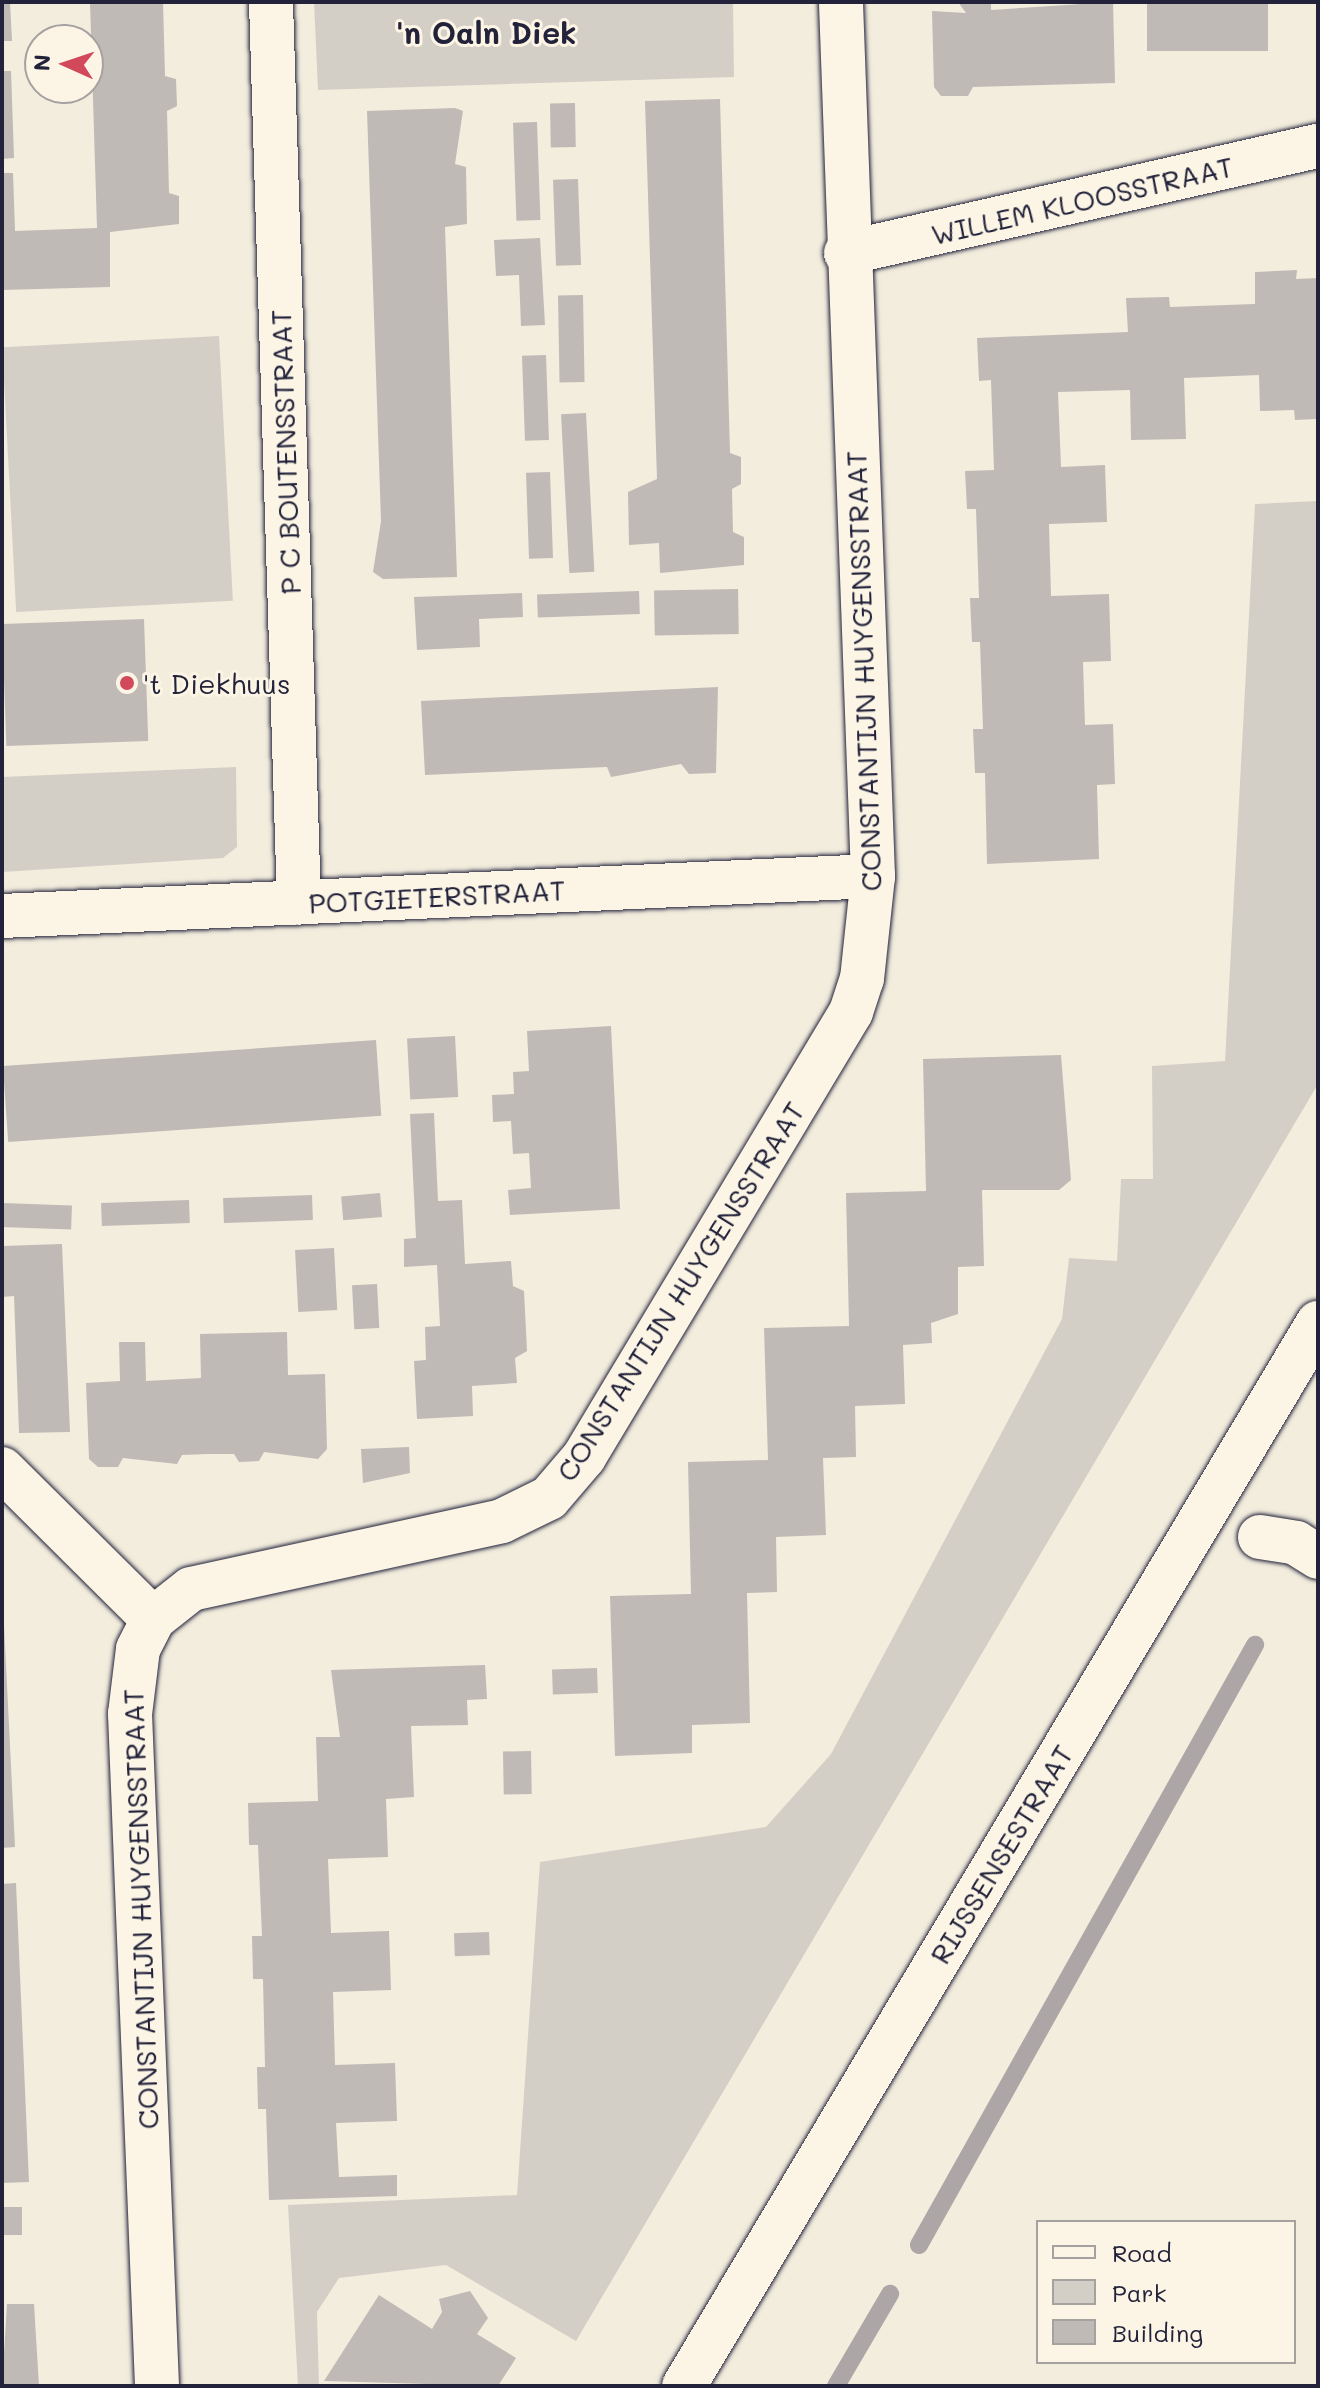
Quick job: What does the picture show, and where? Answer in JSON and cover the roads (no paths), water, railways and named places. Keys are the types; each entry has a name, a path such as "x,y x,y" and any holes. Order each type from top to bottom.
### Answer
{"street":[{"name":"P C BOUTENSSTRAAT","path":"271,2 299,903"},
{"name":"CONSTANTIJN HUYGENSSTRAAT","path":"157,2386 130,1714 138,1649 153,1619 170,1601 215,1581 529,1512 566,1481 851,1012 868,952 873,876 846,253 841,2"},
{"name":"WILLEM KLOOSSTRAAT","path":"846,253 1318,146"},
{"name":"POTGIETERSTRAAT","path":"2,916 873,876"},
{"name":"RIJSSENSESTRAAT","path":"684,2386 1318,1323"},
{"path":"2,1469 153,1619"},
{"path":"1260,1537 1296,1543 1318,1557"}],"waterway":[{"path":"919,2245 1255,1645"},
{"path":"836,2386 890,2294"}],"place":[{"name":"'t Diekhuus","path":"127,683"}],"district":[{"name":"'n Oaln Diek","path":"486,32"}]}
